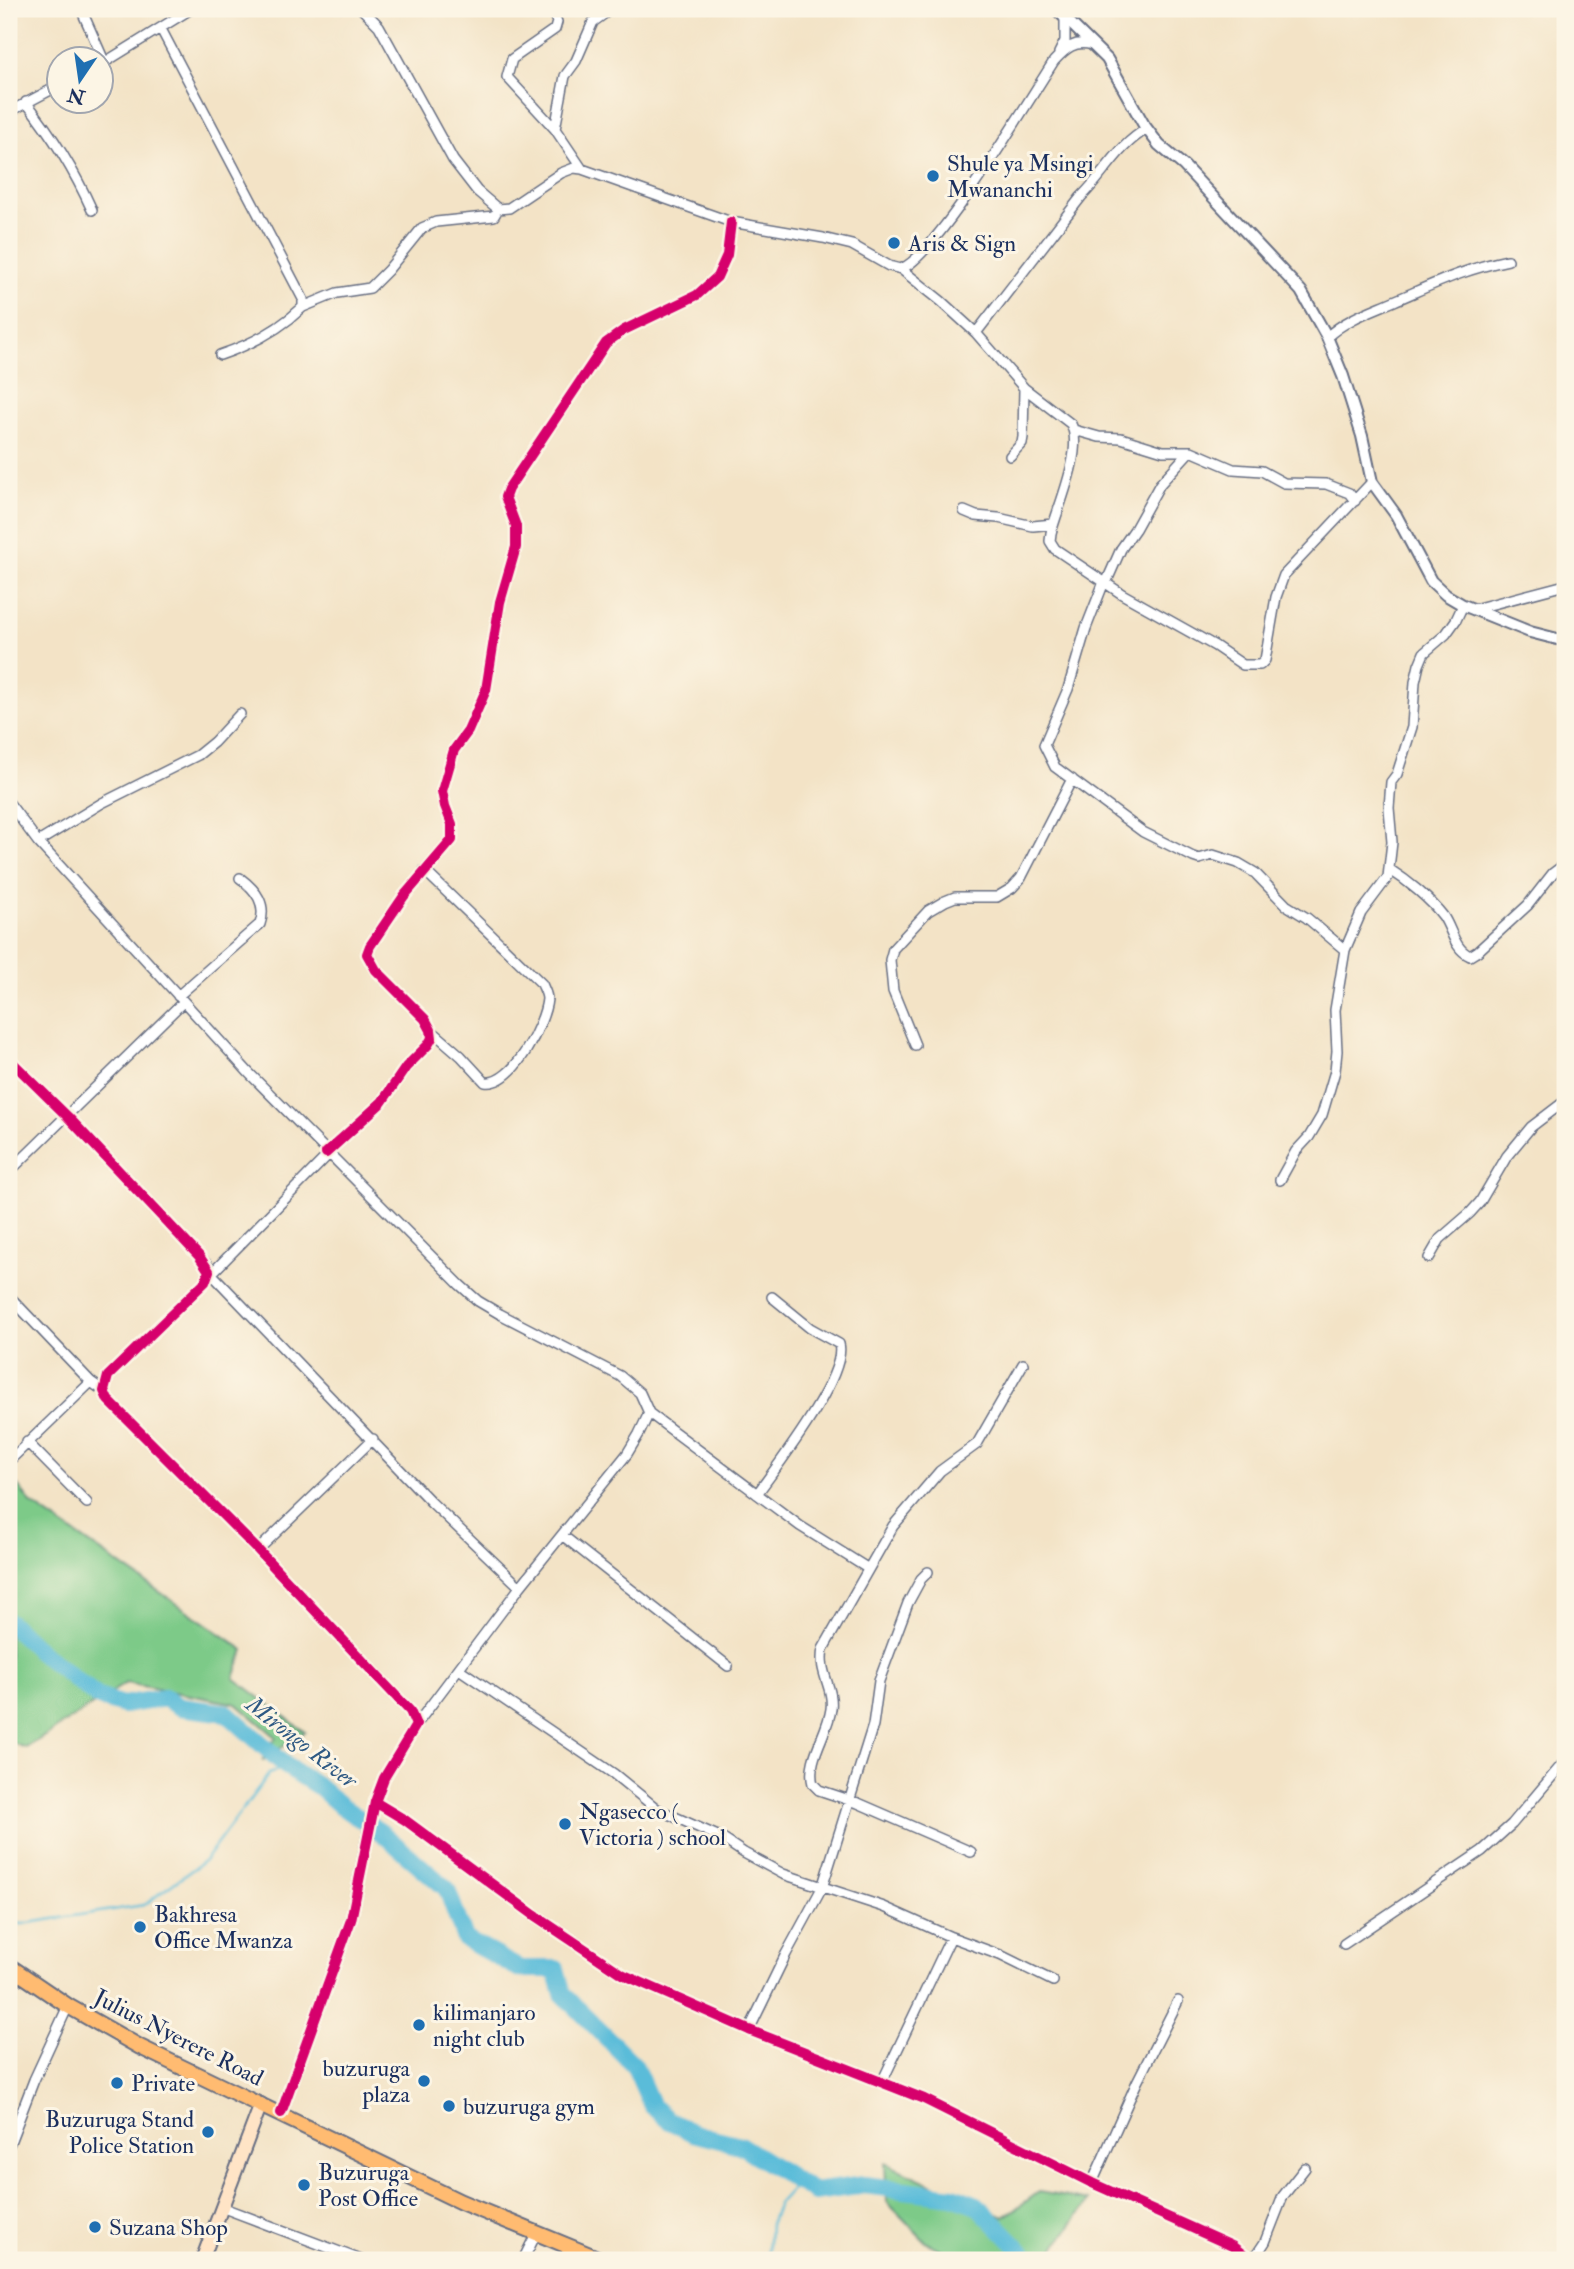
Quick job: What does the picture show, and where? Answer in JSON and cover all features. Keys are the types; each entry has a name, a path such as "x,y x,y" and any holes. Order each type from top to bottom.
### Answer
{"highway":[{"name":"Julius Nyerere Road","path":"9,1966 68,2006 140,2047 461,2202 602,2260"}],"main road":[{"path":"202,2260 261,2104"}],"street":[{"path":"81,9 96,46"},
{"path":"116,56 191,9"},
{"path":"362,9 379,26 453,160 477,191 498,209 509,208 567,170 582,169 732,222 852,245 889,266 901,269 976,332 1024,388 1071,424 1074,430 1072,465 1053,524 1051,541 1055,549 1243,665 1260,665 1265,660 1276,597 1284,575 1372,482"},
{"path":"552,9 557,23 555,29 512,59 507,75 555,129 582,169"},
{"path":"555,129 565,76 576,61 593,22 611,9"},
{"path":"1056,9 1107,59 1158,145 1184,166 1301,290 1327,337 1343,376 1362,436 1372,482 1396,515 1432,581 1446,595 1469,607 1530,632 1565,641"},
{"path":"901,269 913,262 947,224 1054,61 1065,41 1065,18"},
{"path":"162,29 303,299 303,307"},
{"path":"1054,61 1073,44 1096,47"},
{"path":"9,112 46,92"},
{"path":"26,102 51,133 73,169 92,210"},
{"path":"976,332 1081,197 1099,180 1108,163 1147,130"},
{"path":"220,355 247,346 303,307 337,293 370,288 422,228 448,220 488,218 494,216 498,209"},
{"path":"425,870 542,984 547,1001 523,1055 502,1079 491,1083 485,1082 431,1030 425,1020 376,970 368,954 370,946 425,870 452,841 452,824 442,791 454,751 468,731 486,690 500,602 516,547 516,526 505,497 512,482 606,343 624,330 697,295 718,277 727,255 732,222"},
{"path":"1327,337 1342,324 1430,283 1508,260"},
{"path":"1010,456 1022,443 1024,388"},
{"path":"1074,430 1099,437 1121,438 1163,451 1190,451 1233,468 1262,471 1284,483 1326,484 1349,493 1355,500"},
{"path":"1190,451 1160,484 1121,549 1086,628 1068,689 1044,745 1055,767 1143,832 1194,857 1219,857 1238,863 1255,873 1286,905 1307,918 1345,950"},
{"path":"964,510 976,516 1032,526 1053,524"},
{"path":"1280,1180 1296,1151 1316,1126 1328,1097 1335,1071 1335,1010 1345,950 1361,913 1388,877 1392,842 1391,782 1397,774 1412,727 1415,681 1424,653 1469,607 1565,585"},
{"path":"38,842 102,803 198,755 240,714"},
{"path":"915,1045 892,991 892,949 928,911 945,901 955,897 998,897 1012,888 1021,878 1072,779"},
{"path":"9,803 38,842 181,999 327,1154 478,1301 620,1376 640,1393 649,1413 800,1526 867,1568"},
{"path":"1389,869 1401,876 1440,913 1463,952 1470,956 1528,905 1553,873 1565,864"},
{"path":"9,1172 68,1117 181,999 260,924 260,898 253,887 240,878"},
{"path":"104,1391 108,1376 205,1282 210,1272 327,1154 382,1102 406,1066 428,1045 432,1038 431,1030"},
{"path":"9,1059 68,1117 199,1256 210,1272 431,1502 520,1587"},
{"path":"1429,1258 1440,1239 1480,1202 1507,1156 1531,1127 1565,1101"},
{"path":"9,1296 91,1382 104,1391 108,1400 258,1550 410,1711 416,1725"},
{"path":"757,1494 810,1421 841,1358 839,1344 810,1328 772,1297"},
{"path":"971,1852 920,1828 819,1790 813,1784 811,1770 831,1714 832,1703 821,1659 823,1649 893,1526 940,1471 976,1444 1023,1364"},
{"path":"9,1461 91,1382"},
{"path":"281,2113 351,1920 375,1802 384,1778 416,1725 520,1587 626,1454 649,1413"},
{"path":"258,1550 373,1439"},
{"path":"27,1442 87,1503"},
{"path":"562,1535 728,1666"},
{"path":"750,2030 822,1888 873,1725 879,1681 908,1603 928,1572"},
{"path":"459,1669 614,1774 657,1809 720,1837 772,1869 884,1907 951,1937 1000,1955 1053,1981"},
{"path":"1344,1944 1482,1852 1512,1824 1565,1761"},
{"path":"375,1802 405,1820 598,1960 622,1974 750,2030 924,2099 1092,2183 1232,2246 1251,2260 1265,2242 1283,2196 1305,2168"},
{"path":"881,2082 951,1937"},
{"path":"1092,2183 1137,2082 1178,2001"},
{"path":"9,2145 34,2080 68,2006"},
{"path":"221,2207 361,2260"},
{"path":"523,2260 536,2234"}],"green space":[{"path":"9,1475 32,1504 244,1650 234,1678 305,1732 262,1761 276,1737 237,1704 126,1683 26,1748 9,1742"},
{"path":"885,2163 1004,2217 1039,2192 1089,2201 1048,2257 1050,2260 962,2260 927,2243 887,2202"}],"waterway":[{"name":"Mirongo River","path":"9,1622 40,1652 98,1697 123,1705 165,1698 180,1707 227,1713 286,1766 382,1833 447,1889 465,1939 520,1969 556,1969 563,1994 634,2065 652,2106 668,2120 693,2133 740,2145 814,2192 864,2185 953,2196 977,2205 1030,2260"},
{"path":"9,1923 22,1924 144,1905 204,1861 269,1774 286,1766"},
{"path":"768,2260 770,2224 778,2204 798,2182"}],"cycle path":[{"path":"326,1153 382,1102 406,1067 432,1038 425,1019 376,970 367,954 404,896 452,840 452,824 442,791 454,750 468,731 486,690 500,602 516,547 516,526 505,497 508,489 606,343 624,330 697,295 717,277 727,255 731,222"},
{"path":"9,1059 68,1117 199,1256 209,1271 205,1282 108,1376 104,1391 108,1400 258,1550 410,1711 416,1725 384,1778 375,1802 351,1920 281,2113"},
{"path":"375,1802 405,1820 534,1915 622,1974 749,2030 924,2099 1092,2183 1232,2246 1250,2260"}],"place":[{"name":"Shule ya Msingi Mwananchi","path":"933,176"},
{"name":"Aris & Sign","path":"894,243"},
{"name":"Ngasecco ( Victoria ) school","path":"565,1824"},
{"name":"Bakhresa Office Mwanza","path":"140,1927"},
{"name":"kilimanjaro night club","path":"419,2025"},
{"name":"buzuruga plaza","path":"424,2081"},
{"name":"Private","path":"117,2083"},
{"name":"buzuruga gym","path":"449,2106"},
{"name":"Buzuruga Stand Police Station","path":"208,2132"},
{"name":"Buzuruga Post Office","path":"304,2185"},
{"name":"Suzana Shop","path":"95,2227"}]}
